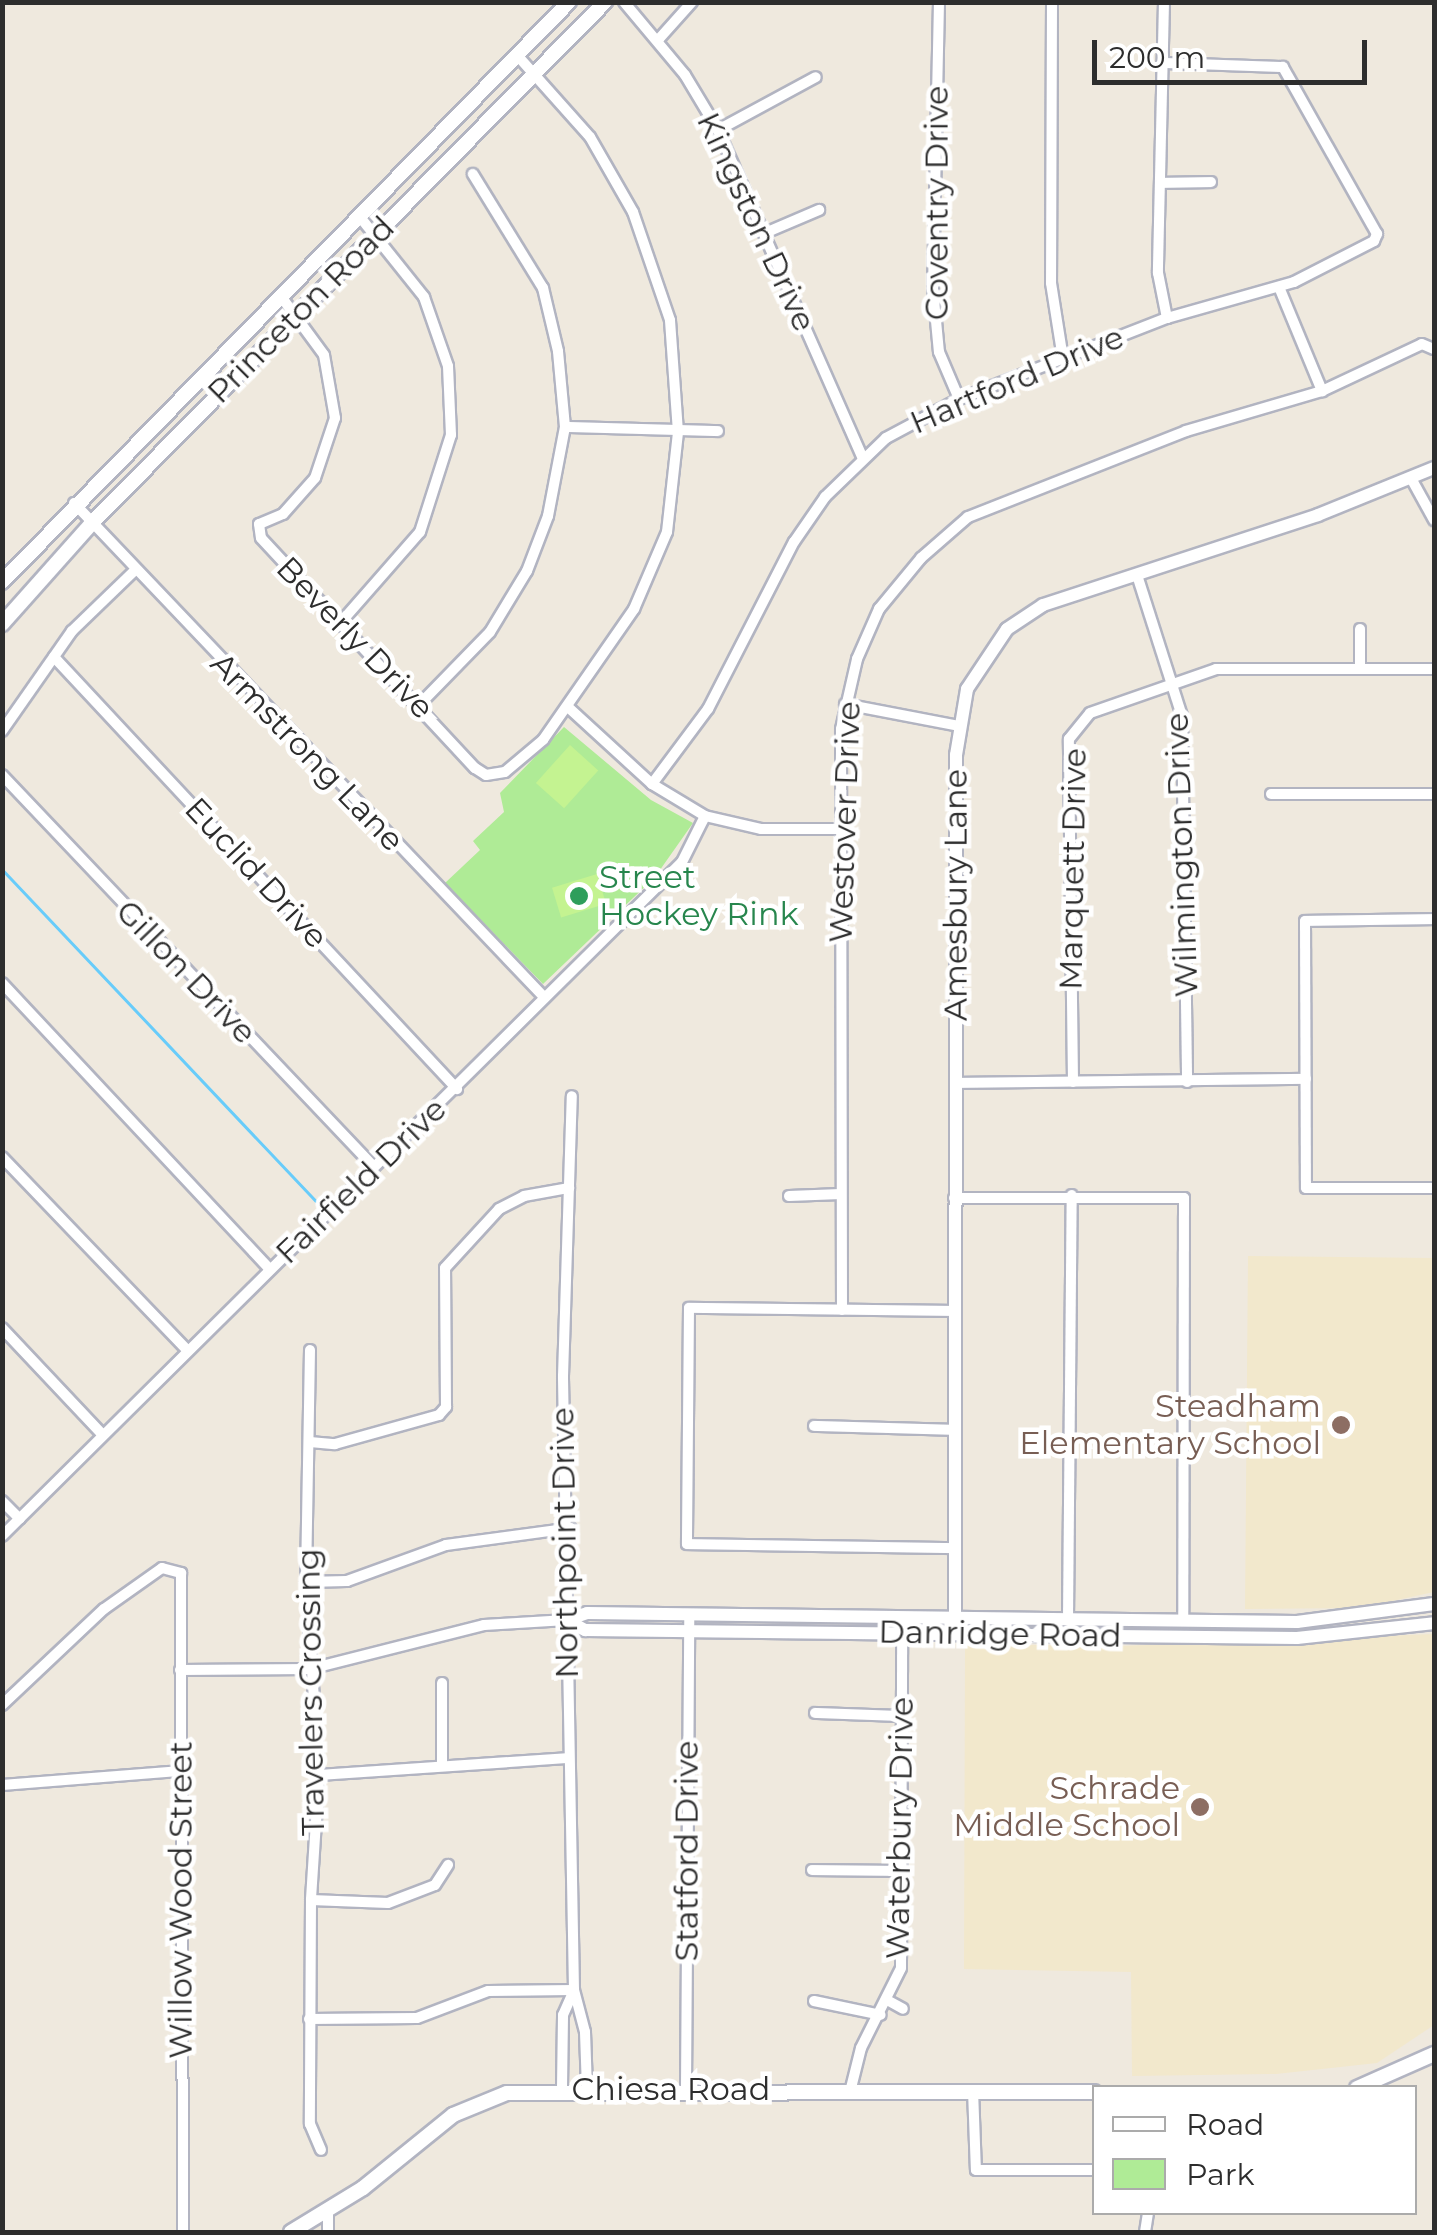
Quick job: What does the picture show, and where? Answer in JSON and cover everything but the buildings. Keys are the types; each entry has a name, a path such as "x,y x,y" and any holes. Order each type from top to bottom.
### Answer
{"main road":[{"name":"Princeton Road","path":"3,582 74,503 360,218 568,2"},
{"name":"Princeton Road","path":"2,624 91,524 606,2"},
{"path":"209,367 226,385"},
{"path":"3,582 23,598"},
{"path":"1364,2085 1434,2054"},
{"name":"Chiesa Road","path":"291,2232 328,2212 453,2115 507,2093 562,2088 1092,2092"}],"street":[{"name":"Kingston Drive","path":"624,2 658,40 718,130 862,457"},
{"path":"658,40 692,2"},
{"name":"Coventry Drive","path":"939,2 933,289 939,352 959,399"},
{"path":"1052,2 1051,283 1064,359"},
{"path":"1164,2 1158,273 1167,318"},
{"path":"517,55 590,137 650,253 675,350 678,432 666,532 622,634 569,708 652,784 705,816 761,829 838,829"},
{"name":"Hartford Drive","path":"652,784 708,709 776,568 825,497 862,457 959,399 1167,318 1279,287 1374,241 1377,234 1283,67 1163,64"},
{"path":"718,130 816,77"},
{"path":"418,706 490,632 520,584 548,516 565,427 558,350 543,288 473,174"},
{"path":"1160,183 1212,182"},
{"path":"765,232 819,210"},
{"path":"342,621 420,532 452,435 448,366 436,327 414,278 360,218"},
{"path":"1279,287 1322,391"},
{"name":"Beverly Drive","path":"280,295 297,312 331,373 333,438 296,501 259,524 259,531 486,775 517,764 569,708"},
{"name":"Westover Drive","path":"842,1310 838,829 845,704 879,609 921,558 968,517 1186,432 1322,391 1422,344 1434,349"},
{"path":"565,427 718,431"},
{"name":"Amesbury Lane","path":"955,1633 952,1312 959,726 967,688 1007,628 1043,605 1412,480 1434,468"},
{"path":"1412,480 1434,520"},
{"name":"Armstrong Lane","path":"74,503 134,572 544,997"},
{"path":"2,731 54,657 134,572"},
{"name":"Wilmington Drive","path":"1137,575 1182,716 1187,1082"},
{"path":"1360,629 1360,669"},
{"name":"Euclid Drive","path":"54,657 457,1089"},
{"name":"Marquett Drive","path":"1073,1082 1070,738 1090,713 1216,669 1434,669"},
{"path":"845,704 959,726"},
{"name":"Gillon Drive","path":"2,775 373,1166"},
{"path":"1271,794 1434,794"},
{"name":"Fairfield Drive","path":"2,1536 682,862 705,816"},
{"path":"1434,919 1305,921 1306,1188 1434,1188"},
{"path":"2,983 269,1268"},
{"path":"956,1083 1306,1079"},
{"name":"Northpoint Drive","path":"572,1096 563,1376 570,1528 566,1758 574,1990 585,2032 587,2088"},
{"path":"2,1157 186,1350"},
{"path":"310,1442 336,1444 439,1415 446,1407 445,1268 499,1209 524,1196 570,1188"},
{"path":"789,1196 841,1194"},
{"path":"1068,1618 1072,1195"},
{"path":"954,1198 1184,1198 1183,1618"},
{"path":"952,1312 688,1308 687,1544 956,1548"},
{"path":"2,1328 102,1434"},
{"name":"Travelers Crossing","path":"310,1350 306,1582 319,1775 311,1900 310,2124 321,2150"},
{"path":"814,1426 954,1430"},
{"path":"2,1500 20,1518"},
{"path":"306,1582 348,1581 446,1545 570,1528"},
{"name":"Willow Wood Street","path":"2,1705 104,1609 162,1568 178,1570 183,2232"},
{"name":"Danridge Road","path":"180,1670 310,1669 484,1625 567,1620 588,1613 1336,1621 1434,1604"},
{"name":"Statford Drive","path":"686,2088 689,1614"},
{"name":"Waterbury Drive","path":"850,2088 861,2048 881,2016 900,1968 902,1617"},
{"name":"Danridge Road","path":"567,1620 584,1630 1319,1638 1433,1623"},
{"path":"442,1683 442,1762"},
{"path":"815,1713 902,1716"},
{"path":"319,1775 442,1762 566,1758"},
{"path":"2,1785 180,1771"},
{"path":"311,1900 388,1904 435,1885 448,1865"},
{"path":"812,1870 901,1871"},
{"path":"310,2019 417,2018 488,1991 574,1990"},
{"name":"Northpoint Drive","path":"562,2088 564,2016 574,1990"},
{"path":"887,2000 903,2009"},
{"path":"814,2001 881,2016"},
{"path":"973,2090 976,2170 1092,2170"},
{"path":"328,2212 328,2232"}],"shaded area":[{"name":"Steadham Elementary School","path":"1248,1256 1434,1258 1434,1592 1360,1608 1245,1609"},
{"name":"Schrade Middle School","path":"1434,1634 1434,2025 1377,2063 1276,2074 1132,2076 1131,1972 964,1969 965,1644 1119,1646"}],"green space":[{"path":"564,727 651,800 693,823 655,877 543,984 445,883 480,850 473,841 504,812 500,793"},
{"path":"570,745 598,770 564,808 536,783"},
{"name":"Street Hockey Rink","path":"597,874 606,904 561,917 552,888"}],"waterway":[{"path":"2,869 316,1201"}],"place":[{"name":"Street Hockey Rink","path":"579,896"},
{"name":"Steadham Elementary School","path":"1341,1425"},
{"name":"Schrade Middle School","path":"1200,1807"}]}
